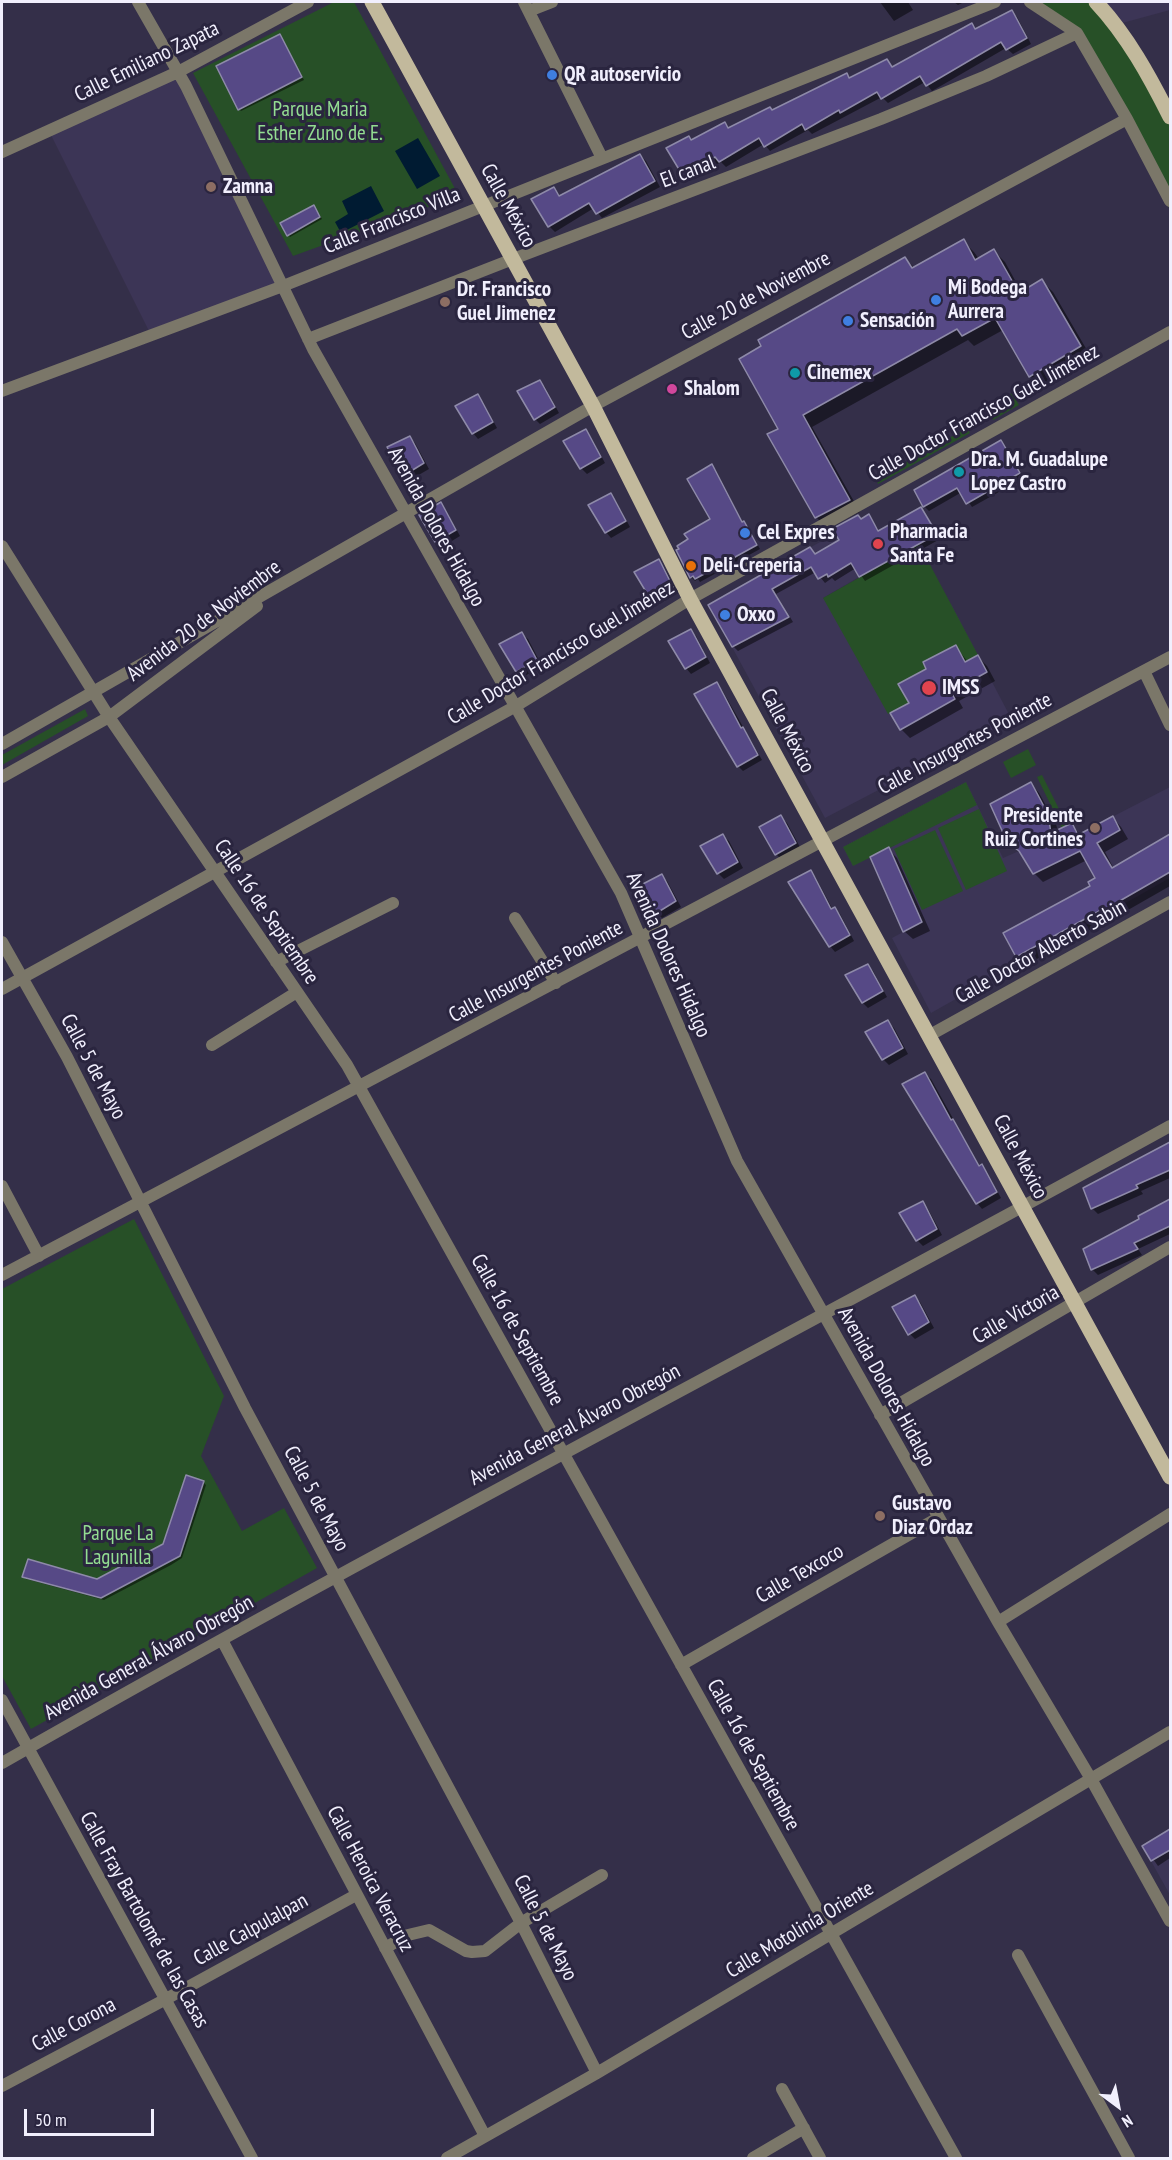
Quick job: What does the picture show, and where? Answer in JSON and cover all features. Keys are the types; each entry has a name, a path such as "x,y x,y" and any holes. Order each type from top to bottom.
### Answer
{"main road":[{"name":"Calle México","path":"372,2 593,406 690,598 1170,1477"},
{"path":"1096,2 1111,18 1156,89 1170,117"}],"street":[{"name":"Avenida Dolores Hidalgo","path":"138,2 178,72 308,339 621,893 738,1161 938,1518 1091,1779 1170,1921"},
{"name":"Calle Emiliano Zapata","path":"2,152 178,72 308,2"},
{"path":"552,2 526,6 602,158"},
{"name":"Calle Francisco Villa","path":"2,391 283,286 996,2"},
{"path":"1030,2 1077,33 1127,119 1170,201"},
{"name":"El canal","path":"308,339 881,119 986,76 1077,33"},
{"name":"Calle 20 de Noviembre","path":"299,575 593,406 1127,119"},
{"name":"Calle Doctor Francisco Guel Jiménez","path":"2,989 516,706 690,598 1170,332"},
{"name":"Calle 16 de Septiembre","path":"2,546 6,564 360,1086 956,2158"},
{"name":"Avenida 20 de Noviembre","path":"2,744 299,575"},
{"name":"Avenida 20 de Noviembre","path":"2,777 109,717 299,575"},
{"name":"Calle Insurgentes Poniente","path":"2,1275 1170,657"},
{"path":"1144,671 1170,725"},
{"name":"Calle Doctor Alberto Sabin","path":"930,1035 1170,902"},
{"path":"276,962 393,903"},
{"path":"515,918 556,983"},
{"name":"Calle 5 de Mayo","path":"2,942 67,1057 245,1408 521,1923 597,2073"},
{"path":"212,1045 297,992"},
{"name":"Avenida General Álvaro Obregón","path":"2,1763 336,1577 1170,1126"},
{"path":"2,1185 39,1256"},
{"name":"Calle Victoria","path":"880,1415 1170,1247"},
{"path":"998,1622 1170,1514"},
{"name":"Calle Texcoco","path":"681,1665 938,1518"},
{"name":"Calle Heroica Veracruz","path":"222,1640 485,2136"},
{"name":"Calle Fray Bartolomé de las Casas","path":"2,1700 252,2158"},
{"name":"Calle Motolinía Oriente","path":"447,2158 597,2073 1170,1732"},
{"path":"385,1948 408,1935 429,1930 466,1951 479,1952 490,1948 521,1923 602,1875"},
{"name":"Calle Calpulalpan","path":"166,1999 356,1895"},
{"path":"1018,1954 1129,2158"},
{"name":"Calle Corona","path":"2,2086 166,1999"},
{"path":"782,2089 820,2158"},
{"path":"753,2158 804,2128"}],"shaded area":[{"path":"1094,2 1170,2 1170,10 1115,25"},
{"path":"178,72 283,286 151,335 49,131"},
{"path":"835,534 859,577 823,598 951,604 1012,720 825,818 732,647 789,617 763,573"},
{"path":"966,782 1003,858 1019,851 1054,847 1170,787 1170,878 931,1013 892,938 922,922 888,848 853,866 843,847"},
{"path":"1170,1850 1170,1895 1151,1861"}],"green space":[{"name":"Parque Maria Esther Zuno de E.","path":"334,2 354,2 459,196 293,256 193,73"},
{"path":"1031,2 1090,2 1148,77 1170,122 1170,210 1127,119 1077,33"},
{"path":"1012,393 1019,405 993,420 990,416 1013,404 1008,395"},
{"path":"967,428 970,433 878,484 876,479"},
{"path":"919,544 978,655 965,662 956,645 923,662 926,669 899,684 909,703 888,714 823,598"},
{"path":"85,709 88,716 2,765 2,755"},
{"path":"1028,749 1036,765 1011,778 1003,762"},
{"path":"1042,775 1067,825 1062,828 1037,777"},
{"path":"966,782 977,805 853,866 843,847"},
{"path":"979,809 1007,871 966,890 938,828"},
{"path":"935,830 963,891 922,910 894,849"},
{"name":"Parque La Lagunilla","path":"134,1219 224,1396 201,1456 242,1531 284,1508 317,1568 31,1729 2,1676 2,1289"}],"water":[{"path":"418,138 440,176 417,189 395,151"},
{"path":"371,186 384,211 341,233 335,222 348,214 342,201"}],"building":[{"path":"1012,10 1027,38 1006,50 1001,42 926,86 920,76 881,99 877,92 840,113 839,110 805,130 802,124 764,147 759,138 719,162 715,157 683,176 666,148 689,136 691,140 725,122 728,128 770,107 772,110 847,73 849,78 887,59 892,67 972,23 975,29"},
{"path":"280,34 302,77 238,110 216,66"},
{"path":"640,154 655,181 596,214 589,203 548,227 531,199 554,187 559,196"},
{"path":"314,205 320,217 287,236 280,223"},
{"path":"964,239 975,260 994,249 1019,293 1042,279 1081,346 1029,377 995,318 962,336 957,329 803,415 850,500 815,518 767,434 778,429 739,359 761,346 758,340 905,257 912,268"},
{"path":"540,380 555,407 534,420 517,391"},
{"path":"478,394 493,422 472,434 455,406"},
{"path":"586,429 601,457 580,469 563,441"},
{"path":"410,436 424,463 403,476 387,447"},
{"path":"1001,440 1020,473 966,504 957,488 923,507 914,490"},
{"path":"712,464 742,522 744,521 757,545 695,579 693,576 690,578 676,550 679,549 677,546 688,539 684,534 710,519 687,479"},
{"path":"611,493 626,521 605,533 588,505"},
{"path":"441,502 456,530 435,542 419,515"},
{"path":"921,507 937,534 859,577 851,563 828,577 827,574 818,579 811,567 772,589 789,617 732,647 708,605 810,547 815,554 839,540 832,529 858,515 861,519 869,514 878,531"},
{"path":"659,559 673,587 651,600 634,572"},
{"path":"691,629 706,657 685,669 668,641"},
{"path":"522,632 537,660 516,672 499,644"},
{"name":"IMSS","path":"956,645 965,662 978,655 987,672 951,692 955,699 900,730 890,713 909,703 898,684 926,669 923,662"},
{"path":"717,682 758,755 737,767 694,694"},
{"path":"1031,782 1048,814 1051,833 1072,823 1078,835 1113,816 1120,830 1097,843 1112,868 1170,834 1170,872 1016,957 1003,933 1090,886 1088,882 1095,878 1080,851 1033,874 1019,851 1004,835 990,804"},
{"path":"781,815 796,843 775,855 759,827"},
{"path":"723,834 738,862 717,874 700,846"},
{"path":"889,847 922,922 903,932 870,857"},
{"path":"811,870 831,909 835,907 850,935 829,947 788,882"},
{"path":"662,874 676,901 655,914 639,886"},
{"path":"868,964 883,991 862,1003 845,975"},
{"path":"888,1020 903,1048 882,1060 865,1032"},
{"path":"925,1072 951,1120 953,1119 979,1166 982,1164 997,1192 976,1204 902,1084"},
{"path":"1170,1142 1170,1170 1136,1185 1138,1188 1091,1209 1083,1188"},
{"path":"1170,1199 1170,1226 1134,1243 1138,1249 1091,1270 1083,1249 1139,1219 1138,1216"},
{"path":"923,1201 937,1229 916,1241 899,1213"},
{"path":"915,1295 929,1322 908,1335 892,1307"},
{"path":"186,1475 204,1481 180,1556 101,1598 22,1577 28,1559 97,1579 163,1544"},
{"path":"1170,1829 1170,1850 1151,1861 1142,1846"}],"place":[{"name":"QR autoservicio","path":"552,75"},
{"name":"Zamna","path":"211,187"},
{"name":"Mi Bodega Aurrera","path":"936,300"},
{"name":"Dr. Francisco Guel Jimenez","path":"445,302"},
{"name":"Sensación","path":"848,321"},
{"name":"Cinemex","path":"795,373"},
{"name":"Shalom","path":"672,389"},
{"name":"Dra. M. Guadalupe Lopez Castro","path":"959,472"},
{"name":"Cel Expres","path":"745,533"},
{"name":"Pharmacia Santa Fe","path":"878,544"},
{"name":"Deli-Creperia","path":"691,566"},
{"name":"Oxxo","path":"725,615"},
{"name":"IMSS","path":"929,688"},
{"name":"Presidente Ruiz Cortines","path":"1095,828"},
{"name":"Gustavo Diaz Ordaz","path":"880,1516"}]}
